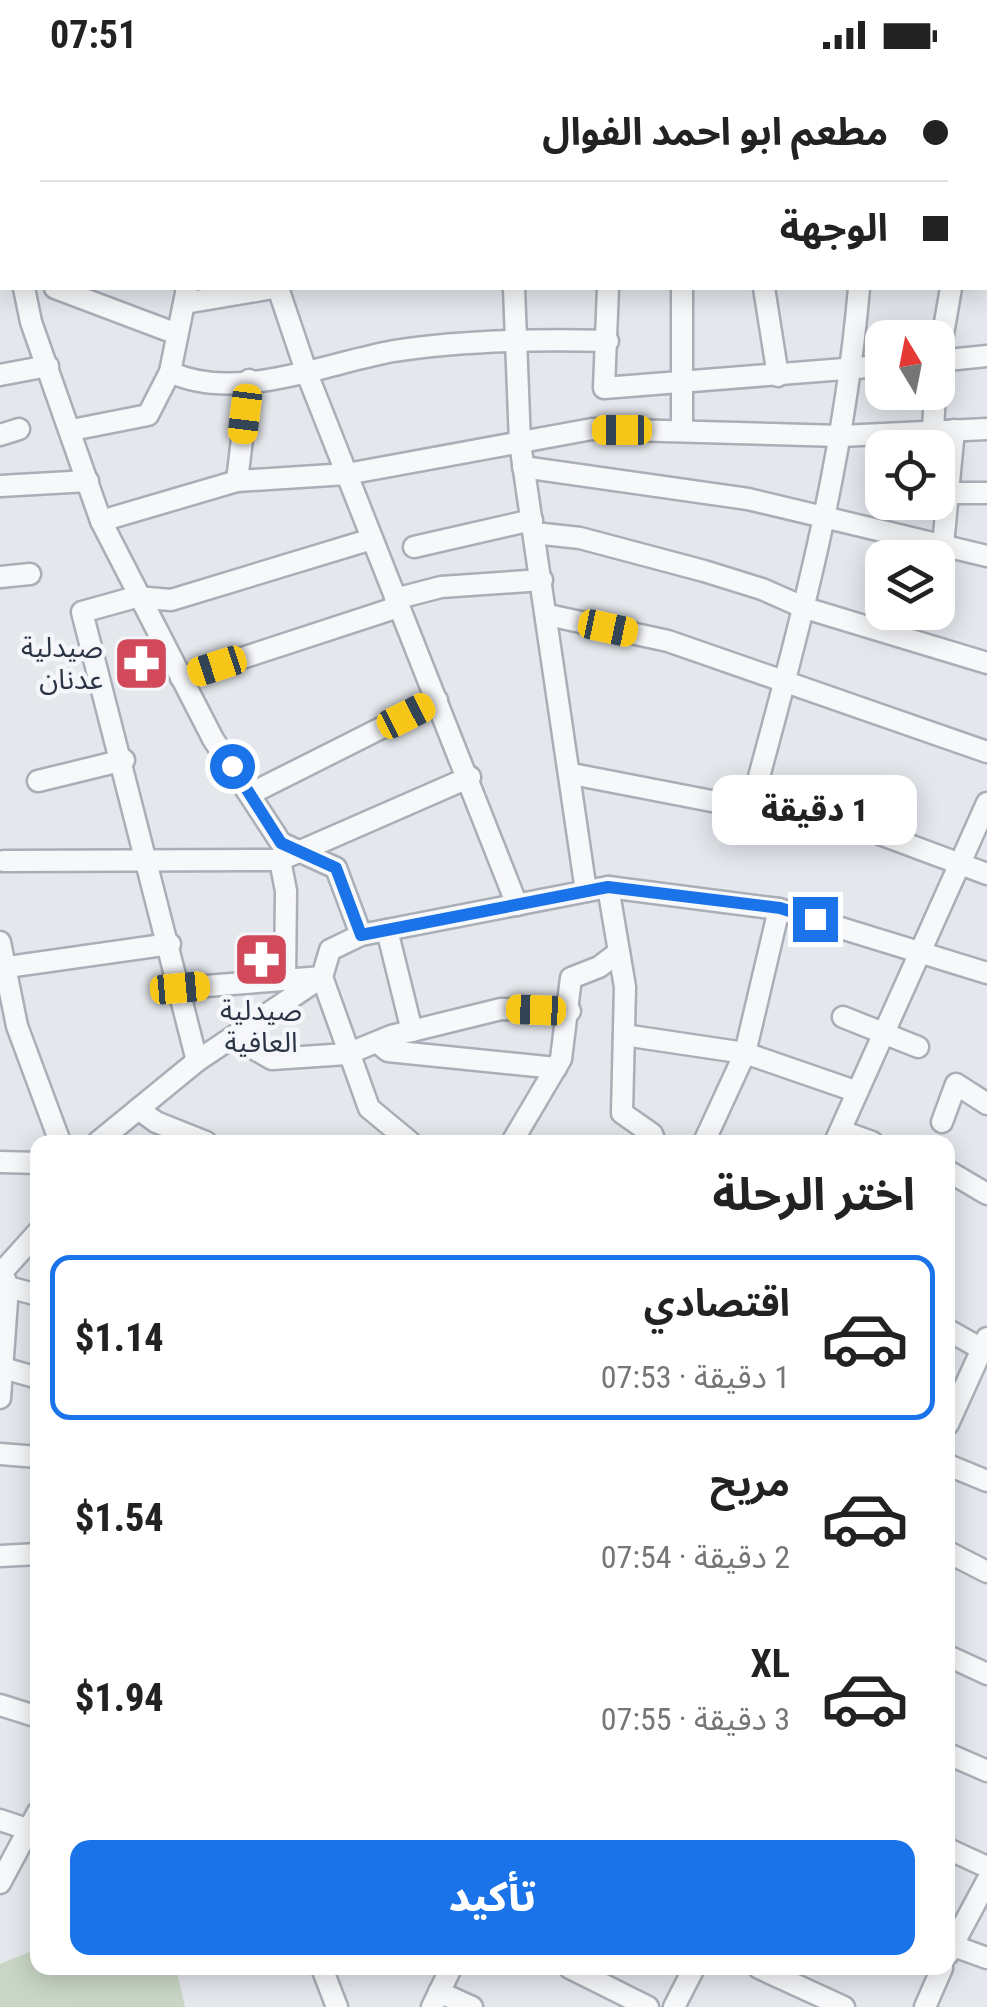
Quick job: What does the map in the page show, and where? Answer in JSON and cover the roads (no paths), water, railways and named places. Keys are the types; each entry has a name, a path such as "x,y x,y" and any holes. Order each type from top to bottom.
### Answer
{"street":[{"path":"25,290 101,522 136,597 281,843 336,868 361,935"},
{"path":"60,290 178,334"},
{"path":"72,430 148,414 170,372 186,295 250,290"},
{"path":"277,290 518,904"},
{"path":"514,290 520,443 572,774 586,891"},
{"path":"608,290 604,388 682,385 865,368"},
{"path":"682,290 682,430"},
{"path":"764,290 778,376"},
{"path":"751,806 826,516 852,369 859,290"},
{"path":"945,320 951,290"},
{"path":"170,372 194,383 249,380 394,352 514,338 608,341"},
{"path":"955,360 987,356"},
{"path":"0,375 48,366"},
{"path":"237,482 249,380"},
{"path":"939,410 943,430 987,429"},
{"path":"101,522 237,482 348,474 592,429 865,435"},
{"path":"523,467 748,499 923,540"},
{"path":"0,486 88,481"},
{"path":"955,492 987,493"},
{"path":"414,546 533,526 762,589 804,608 987,663"},
{"path":"197,1060 124,760 82,612 136,597 171,600 372,539"},
{"path":"955,548 987,556"},
{"path":"0,577 30,574"},
{"path":"181,678 442,587 542,580"},
{"path":"548,615 668,641 987,752"},
{"path":"250,794 438,700"},
{"path":"38,781 124,760"},
{"path":"572,774 877,832 987,874"},
{"path":"4,862 280,860 470,777"},
{"path":"839,1135 855,1091 887,1032 987,803"},
{"path":"280,860 286,891 284,980"},
{"path":"608,887 625,987 622,1113 652,1135"},
{"path":"402,1135 369,1108 322,977 330,950 361,935 608,887 780,908 987,973"},
{"path":"707,1135 745,1053 780,908"},
{"path":"387,930 412,1031"},
{"path":"0,942 1,968 17,1026 57,1135"},
{"path":"1,968 170,944"},
{"path":"516,1135 556,1068 570,1012 571,978 598,968 619,952"},
{"path":"180,988 322,977"},
{"path":"106,1135 197,1060 322,977"},
{"path":"232,1037 272,1059 347,1054 412,1031 501,1009 570,1012"},
{"path":"843,1017 918,1047"},
{"path":"624,1035 745,1053 855,1091"},
{"path":"377,1042 388,1051 556,1068"},
{"path":"942,1122 956,1084 987,1104"},
{"path":"138,1109 156,1122 188,1135"},
{"path":"0,1162 30,1163"},
{"path":"955,1175 987,1194"},
{"path":"0,1398 3,1277 30,1242"},
{"path":"3,1277 30,1291"},
{"path":"955,1333 985,1346 955,1409"},
{"path":"2,1367 30,1376"},
{"path":"0,1454 30,1456"},
{"path":"955,1468 987,1481"},
{"path":"0,1556 30,1554"},
{"path":"955,1556 987,1572"},
{"path":"955,1659 987,1674"},
{"path":"0,1705 30,1715"},
{"path":"955,1757 987,1771"},
{"path":"0,1820 30,1824"},
{"path":"0,1883 30,1832"},
{"path":"955,1853 987,1867"},
{"path":"955,1937 987,1881"},
{"path":"955,1950 987,1958"},
{"path":"448,1975 436,1999 472,2007"},
{"path":"584,1975 648,2007"},
{"path":"674,2007 690,1975"},
{"path":"774,1975 844,2007"},
{"path":"925,2007 939,1975"}],"place":[{"name":"صيدلية عدنان","path":"142,663"},
{"name":"صيدلية العافية","path":"261,959"}]}
